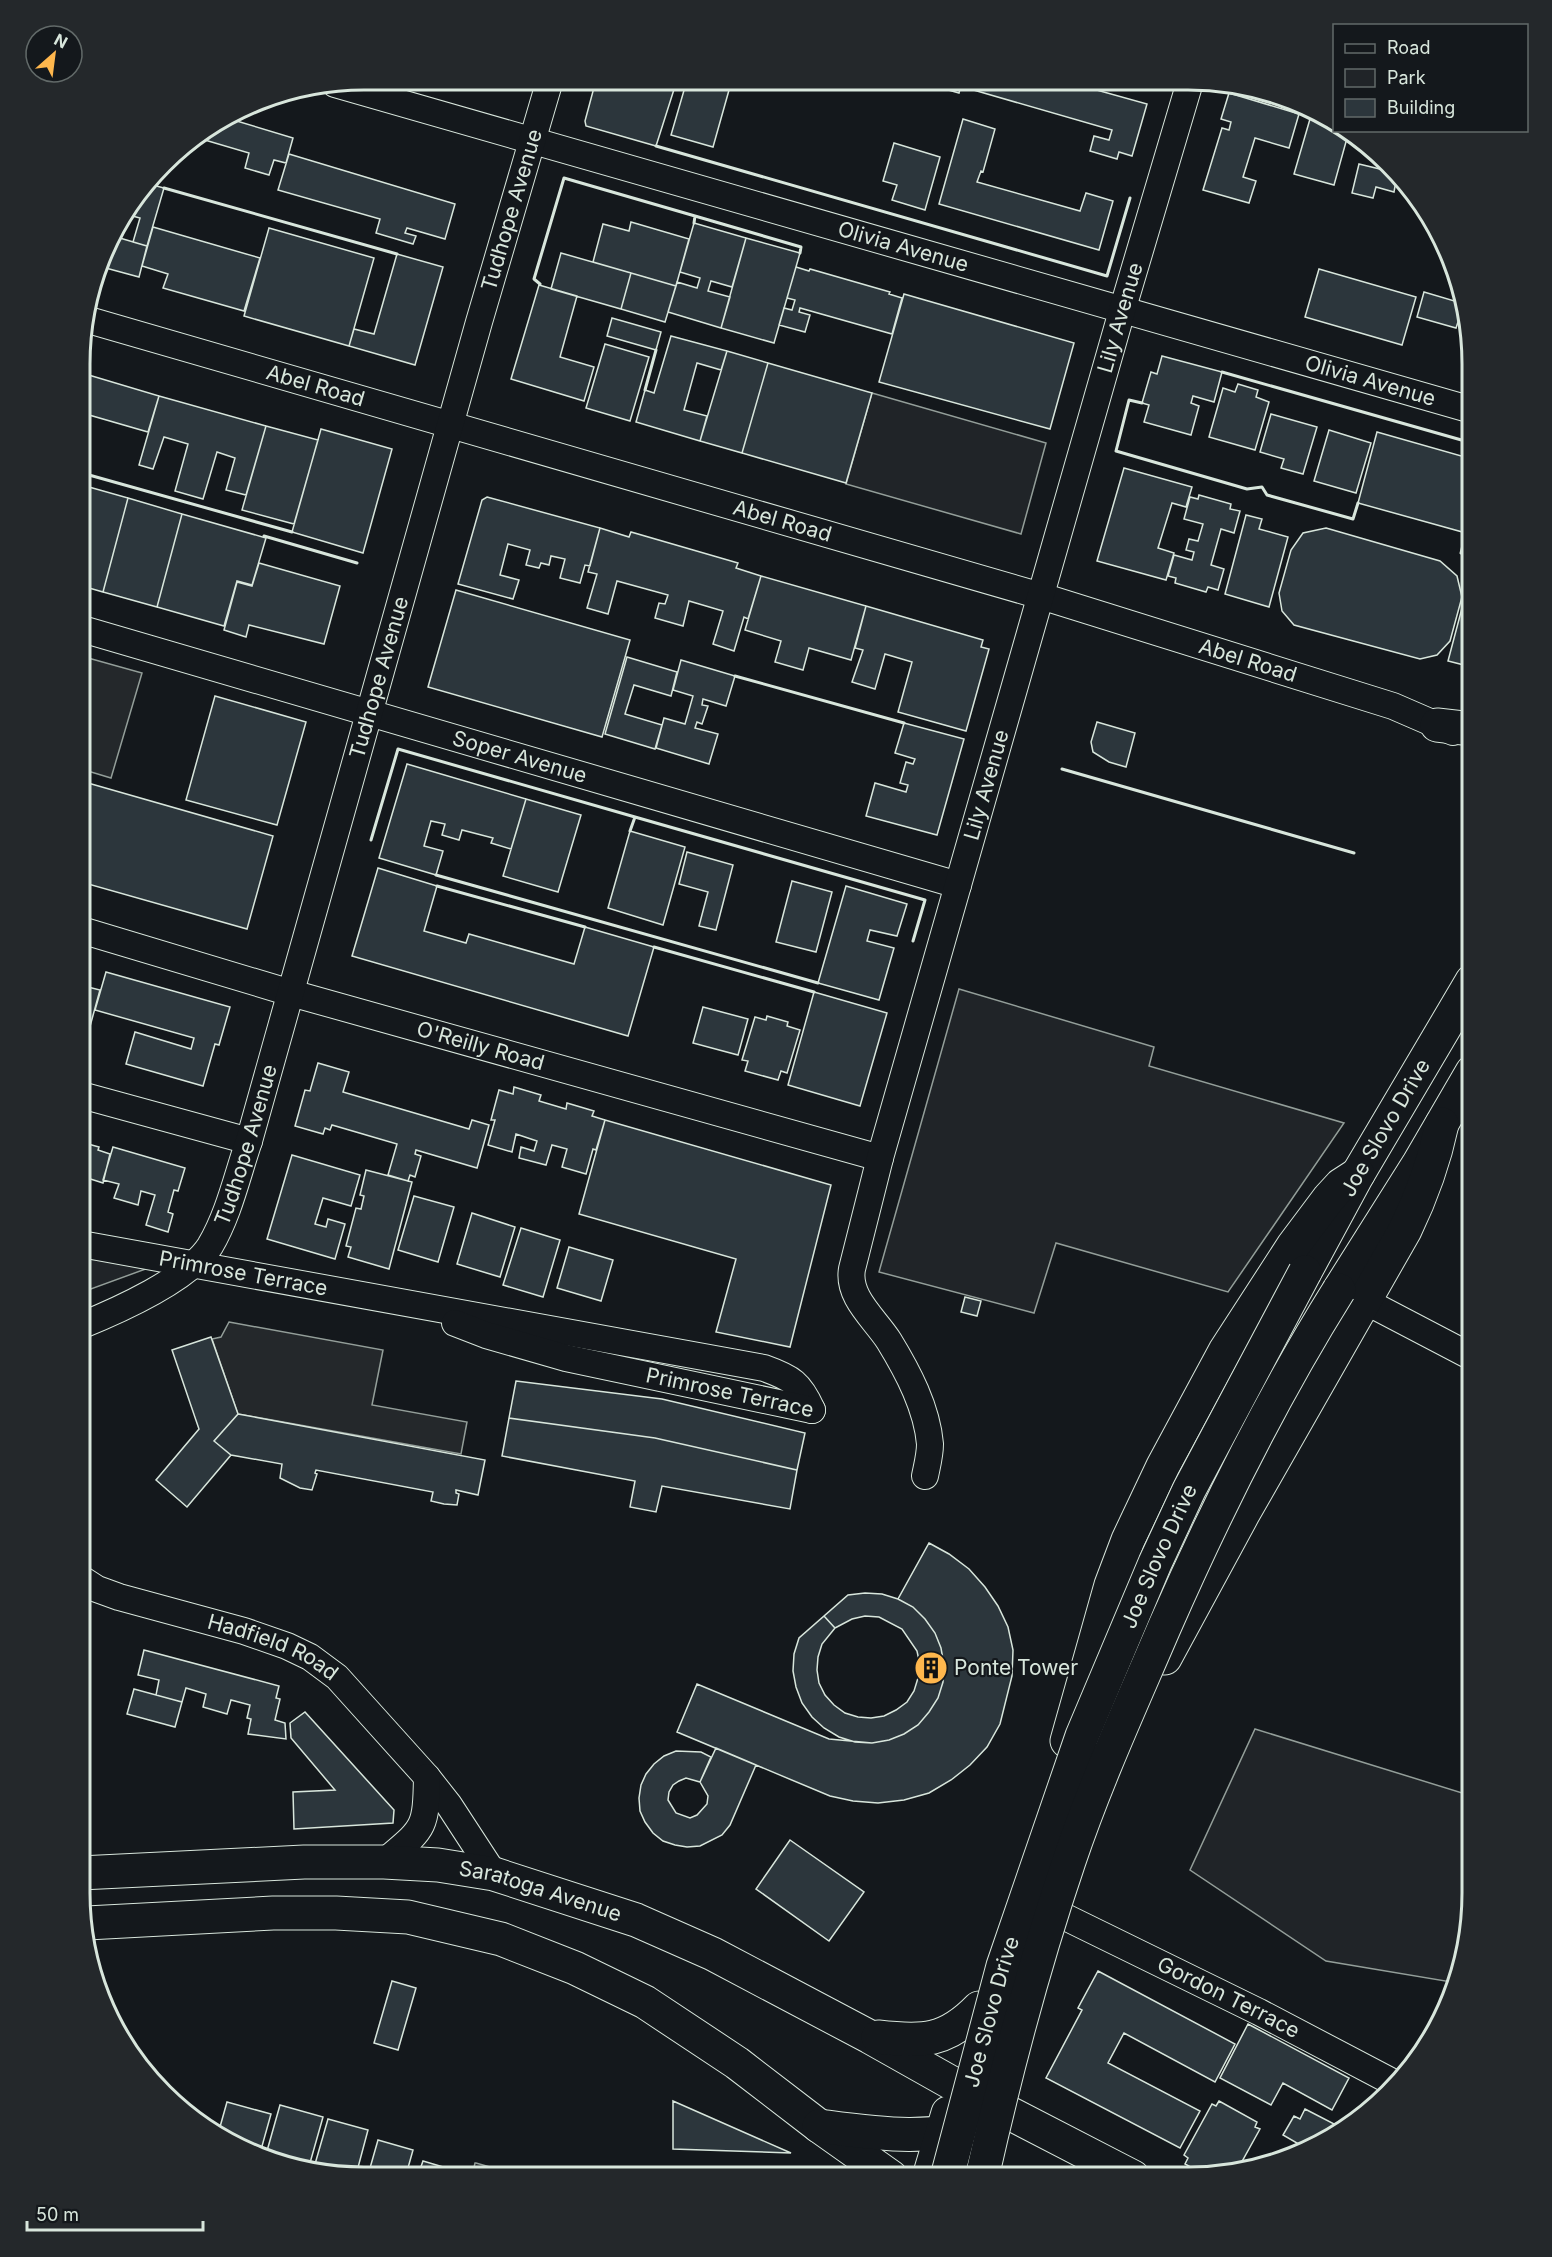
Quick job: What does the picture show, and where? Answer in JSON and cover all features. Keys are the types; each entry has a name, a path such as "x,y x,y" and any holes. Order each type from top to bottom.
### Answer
{"main road":[{"path":"1437,725 1462,728"},
{"name":"Joe Slovo Drive","path":"949,2167 1003,1966 1082,1736 1155,1563 1189,1490 1358,1174 1462,998"},
{"name":"Joe Slovo Drive","path":"984,2167 1005,2075 1035,1972 1069,1861 1109,1754 1216,1516 1282,1387 1352,1295 1462,1089"},
{"path":"931,2167 1030,1843 1070,1733 1111,1585 1128,1540 1163,1466 1225,1351 1314,1217 1341,1185 1358,1174"},
{"path":"832,2135 894,2135 967,2128 998,2108 1059,1914 1113,1764 1138,1710 1238,1524 1352,1295"},
{"name":"Saratoga Avenue","path":"90,1873 304,1862 438,1865 494,1874 646,1924 713,1954 998,2108 1113,2167"},
{"path":"92,1923 273,1913 336,1913 408,1917 501,1939 575,1968 645,2002 737,2063 877,2167"},
{"path":"870,2037 904,2040 931,2037 951,2031 963,2024 979,2008"},
{"path":"832,2135 856,2167"}],"street":[{"name":"Olivia Avenue","path":"357,90 1462,407"},
{"name":"Tudhope Avenue","path":"192,1264 208,1248 223,1220 249,1141 450,424 547,90"},
{"name":"Lily Avenue","path":"925,1476 930,1446 924,1413 888,1341 857,1296 851,1282 852,1269 880,1158 1122,311 1188,90"},
{"name":"Abel Road","path":"93,323 1041,596 1393,706 1462,736"},
{"name":"Soper Avenue","path":"90,632 958,885"},
{"name":"O'Reilly Road","path":"90,933 291,993 880,1158"},
{"path":"90,1097 249,1141"},
{"name":"Primrose Terrace","path":"90,1246 405,1302 764,1368 792,1381 804,1392 812,1410 566,1358 486,1335 405,1302"},
{"path":"90,1322 113,1313 175,1277 192,1264"},
{"path":"1352,1295 1462,1353"},
{"name":"Hadfield Road","path":"90,1584 119,1597 244,1631 287,1646 310,1657 345,1685 427,1776 494,1874"},
{"path":"384,1863 412,1839 424,1820 427,1811 427,1776"},
{"name":"Gordon Terrace","path":"1059,1914 1259,2012 1388,2080"}],"green space":[{"path":"872,393 1046,443 1021,534 846,484"},
{"path":"959,989 1154,1047 1149,1066 1344,1123 1228,1292 1056,1243 1034,1313 879,1272"},
{"path":"90,1258 151,1267 90,1289"},
{"path":"1255,1729 1462,1793 1460,1928 1447,1981 1326,1961 1190,1870"},
{"path":"476,2163 490,2167 474,2167"}],"shaded area":[{"path":"90,659 142,673 111,778 90,772"},
{"path":"229,1322 383,1350 372,1405 467,1422 461,1454 238,1414 212,1339 221,1337"}],"building":[{"path":"593,90 674,90 656,146 586,126 585,121"},
{"path":"684,90 729,90 713,147 671,135"},
{"path":"973,90 1097,90 1147,104 1132,156 1119,152 1117,159 1090,151 1094,136 1109,140 1112,130"},
{"path":"1229,93 1299,114 1289,148 1255,138 1243,177 1256,181 1249,203 1203,190 1222,128 1229,130 1231,122 1221,119"},
{"path":"963,119 995,129 983,172 981,171 977,182 1080,211 1086,193 1113,201 1099,250 939,204"},
{"path":"1310,119 1346,141 1334,185 1294,174"},
{"path":"237,121 293,138 286,163 274,160 269,175 245,168 249,153 206,140"},
{"path":"894,143 940,157 925,210 892,200 897,185 883,181"},
{"path":"289,154 455,204 445,239 407,228 405,233 416,236 413,244 376,233 380,219 278,190"},
{"path":"1359,164 1381,169 1395,185 1394,192 1376,187 1373,198 1352,193"},
{"path":"156,186 164,188 147,246 133,242 140,218 133,216"},
{"path":"631,222 689,239 676,286 593,262 603,224 629,231"},
{"path":"694,223 746,238 732,287 711,281 708,291 730,297 721,328 668,312 677,282 697,288 700,278 680,272"},
{"path":"153,227 260,258 244,311 163,288 168,274 142,266"},
{"path":"269,228 374,258 349,346 244,316"},
{"path":"121,238 147,246 139,277 108,269"},
{"path":"746,238 800,253 774,343 721,328"},
{"path":"561,253 631,273 621,309 551,289"},
{"path":"397,254 443,267 415,365 349,346 354,329 374,334"},
{"path":"796,267 890,292 889,294 902,298 892,334 800,308 799,312 810,315 805,332 779,325 784,308 792,310 795,300 787,298"},
{"path":"1319,269 1416,297 1402,345 1305,317"},
{"path":"631,273 676,286 665,322 621,309"},
{"path":"539,285 577,296 560,357 594,367 584,401 511,379"},
{"path":"1424,292 1455,301 1459,320 1456,328 1417,317"},
{"path":"904,294 1074,343 1050,429 879,382"},
{"path":"612,318 661,332 656,350 607,336"},
{"path":"671,336 727,351 721,370 697,363 684,410 707,416 700,441 636,422 645,390 654,393"},
{"path":"605,344 649,357 630,421 586,408"},
{"path":"727,351 768,363 742,453 700,441"},
{"path":"1162,356 1222,372 1214,402 1193,396 1191,403 1199,406 1191,435 1144,422 1149,405 1142,403 1151,372 1157,374"},
{"path":"768,363 872,393 846,483 742,453"},
{"path":"90,375 159,396 148,432 90,415"},
{"path":"1238,384 1258,390 1256,397 1269,402 1255,450 1209,437 1223,388 1235,392"},
{"path":"159,396 266,426 246,495 226,490 235,458 217,452 203,499 175,491 188,444 164,437 153,469 139,465"},
{"path":"1271,414 1317,427 1303,474 1281,468 1284,459 1260,452"},
{"path":"266,426 318,440 294,524 242,510"},
{"path":"321,429 392,449 363,553 292,532"},
{"path":"1329,430 1371,443 1356,493 1314,481"},
{"path":"1377,432 1462,456 1462,532 1358,503"},
{"path":"1124,468 1192,487 1186,507 1172,503 1158,548 1174,553 1166,580 1097,561"},
{"path":"90,487 128,498 103,592 90,588"},
{"path":"1199,495 1231,504 1230,509 1240,511 1234,533 1221,529 1211,565 1224,569 1218,590 1208,587 1206,592 1175,583 1176,578 1168,576 1174,555 1192,560 1194,552 1186,550 1189,539 1198,541 1203,524 1184,519 1190,497 1198,499"},
{"path":"487,497 600,528 590,566 585,565 580,583 560,578 565,559 551,556 549,565 541,563 539,568 526,565 530,550 508,544 500,575 519,580 513,599 458,584 482,500"},
{"path":"128,498 182,514 157,607 103,592"},
{"path":"182,514 266,538 252,585 237,581 224,626 157,607"},
{"path":"1246,515 1262,519 1259,529 1288,537 1269,607 1225,594"},
{"path":"600,528 629,537 631,532 738,563 736,568 761,576 748,619 744,617 734,651 713,644 723,611 689,601 683,626 655,618 659,603 665,604 668,595 617,581 608,614 587,608 597,574 588,572"},
{"path":"1326,528 1440,561 1457,576 1462,597 1450,641 1437,655 1420,659 1294,625 1282,611 1279,593 1291,550 1303,533"},
{"path":"259,563 340,586 324,644 249,625 246,637 224,630 237,582 252,586"},
{"path":"761,576 866,606 851,660 809,648 803,670 775,662 781,641 745,630"},
{"path":"456,590 630,640 602,737 428,687"},
{"path":"866,606 983,640 981,647 989,649 966,731 898,712 912,662 885,654 875,689 852,682 863,650 855,648"},
{"path":"1462,608 1462,664 1448,661"},
{"path":"627,657 677,672 671,696 634,685 625,714 662,725 655,749 605,734"},
{"path":"681,660 735,676 726,706 703,699 702,705 708,706 702,724 697,722 695,728 718,734 709,764 656,748 664,718 685,724 693,696 673,690"},
{"path":"215,696 306,722 277,825 186,800"},
{"path":"1097,722 1135,733 1126,767 1109,762 1093,752 1091,742"},
{"path":"904,723 964,739 937,835 866,816 875,783 906,792 908,785 900,783 906,762 913,764 915,759 895,753"},
{"path":"407,764 526,799 511,849 491,843 493,838 462,830 459,840 442,835 445,824 431,821 424,846 443,851 436,875 379,858"},
{"path":"90,784 273,836 247,929 90,885"},
{"path":"526,799 581,815 558,892 503,876"},
{"path":"630,831 685,847 663,925 608,908"},
{"path":"687,852 733,865 716,930 699,926 708,892 679,884"},
{"path":"378,868 437,886 424,931 466,943 469,934 574,964 585,927 654,947 628,1036 352,956"},
{"path":"792,881 832,892 816,952 776,942"},
{"path":"846,886 907,904 897,936 870,930 867,941 894,948 879,1000 818,983"},
{"path":"106,972 230,1007 219,1045 215,1044 203,1086 126,1064 135,1032 191,1049 194,1038 95,1010"},
{"path":"90,988 100,990 90,1026"},
{"path":"814,992 887,1013 860,1106 788,1085"},
{"path":"703,1007 748,1019 738,1055 693,1043"},
{"path":"767,1016 788,1022 787,1026 800,1030 787,1073 781,1071 778,1080 745,1071 748,1061 742,1060 755,1017 766,1020"},
{"path":"318,1063 349,1072 343,1092 469,1129 472,1120 489,1125 477,1168 416,1150 415,1154 421,1156 415,1177 410,1175 408,1181 388,1175 397,1144 332,1125 330,1130 325,1128 323,1134 295,1126 305,1090 310,1091"},
{"path":"514,1087 541,1095 539,1101 566,1109 567,1103 594,1111 592,1116 605,1120 586,1174 562,1167 567,1149 552,1145 546,1165 519,1158 521,1147 534,1151 537,1141 516,1134 512,1152 488,1145 495,1120 491,1120 499,1090 513,1094"},
{"path":"605,1120 831,1185 790,1347 716,1332 736,1259 579,1214"},
{"path":"90,1144 110,1154 103,1183 90,1179"},
{"path":"113,1147 185,1168 178,1191 174,1190 168,1212 173,1214 168,1232 146,1225 155,1195 141,1191 138,1205 114,1198 119,1184 103,1180"},
{"path":"292,1155 360,1175 351,1206 323,1198 315,1224 326,1227 328,1219 345,1224 335,1259 267,1239"},
{"path":"366,1170 412,1182 389,1269 348,1257 351,1247 346,1246 356,1208 361,1209 364,1196 360,1195"},
{"path":"414,1196 454,1207 438,1262 398,1250"},
{"path":"472,1213 515,1227 500,1277 457,1264"},
{"path":"521,1228 560,1240 543,1297 503,1285"},
{"path":"569,1247 613,1260 601,1301 557,1288"},
{"path":"965,1297 981,1301 977,1316 961,1312"},
{"path":"211,1337 238,1414 214,1441 231,1455 187,1507 156,1480 199,1429 172,1350"},
{"path":"516,1381 662,1399 805,1433 797,1470 655,1438 509,1418"},
{"path":"238,1414 485,1460 478,1495 456,1490 459,1494 457,1505 444,1504 431,1501 433,1492 316,1470 312,1490 300,1488 280,1478 282,1464 231,1455 214,1441"},
{"path":"509,1418 655,1438 797,1470 790,1509 662,1486 656,1512 630,1507 635,1481 502,1456"},
{"path":"929,1543 969,1569 985,1587 1008,1627 1013,1650 1012,1676 1000,1724 987,1747 951,1780 929,1793 904,1800 878,1803 853,1801 830,1796 677,1732 697,1684 829,1739 872,1743 889,1740 918,1725 938,1698 943,1682 944,1665 935,1633 913,1607 898,1599"},
{"name":"Ponte Tower","path":"882,1594 913,1607 935,1633 941,1648 944,1665 943,1682 938,1698 918,1725 889,1740 872,1743 855,1742 839,1737 812,1717 802,1703 796,1687 793,1671 794,1654 799,1638 848,1595","holes":["865,1616 879,1617 902,1629 917,1651 920,1665 914,1691 907,1702 884,1716 871,1718 845,1713 825,1695 819,1683 817,1670 822,1644 835,1628 852,1619"]},
{"path":"144,1650 279,1686 276,1698 280,1699 275,1720 285,1723 286,1739 248,1734 251,1719 247,1718 250,1705 231,1700 227,1714 203,1707 206,1694 186,1688 182,1702 156,1695 159,1680 138,1675"},
{"path":"134,1689 182,1702 175,1727 127,1714"},
{"path":"305,1712 394,1810 393,1823 294,1829 293,1792 335,1790 291,1738 290,1723"},
{"path":"716,1748 756,1765 730,1825 722,1835 700,1846 687,1847 663,1841 653,1833 640,1811 641,1785 646,1774 664,1756 676,1751 701,1752 711,1757 700,1782","holes":["686,1778 700,1782 708,1796 707,1804 697,1815 690,1818 676,1813 668,1800 673,1785"]},
{"path":"790,1840 864,1892 829,1941 756,1889"},
{"path":"1098,1971 1235,2044 1215,2082 1124,2033 1108,2063 1200,2111 1180,2148 1046,2078 1082,2010 1078,2008"},
{"path":"392,1981 416,1988 398,2050 374,2043"},
{"path":"1248,2024 1349,2078 1332,2110 1283,2083 1271,2105 1220,2078"},
{"path":"673,2101 791,2153 673,2149"},
{"path":"1219,2101 1257,2122 1255,2127 1260,2129 1242,2162 1190,2167 1185,2164 1188,2158 1184,2155 1212,2104 1216,2106"},
{"path":"227,2102 271,2114 262,2147 220,2126"},
{"path":"280,2105 323,2117 310,2162 268,2149"},
{"path":"1305,2109 1335,2124 1296,2145 1297,2143 1283,2135 1294,2116 1300,2119"},
{"path":"328,2119 368,2130 358,2167 315,2163"},
{"path":"378,2140 413,2150 408,2167 370,2167"},
{"path":"423,2161 443,2167 421,2167"}],"wall":[{"path":"656,146 1107,276 1130,198"},
{"path":"540,284 534,279 564,178 695,216 694,223"},
{"path":"164,188 397,254"},
{"path":"695,216 801,247 800,253"},
{"path":"645,390 656,350"},
{"path":"1222,372 1462,440"},
{"path":"1142,403 1129,400 1116,451 1247,489 1262,487 1267,495 1353,519 1358,503"},
{"path":"90,475 292,532"},
{"path":"264,536 357,563"},
{"path":"1462,549 1462,553"},
{"path":"735,676 904,723"},
{"path":"371,840 398,749 635,817 630,831"},
{"path":"1062,769 1354,853"},
{"path":"635,817 925,900 913,941"},
{"path":"436,875 818,983"},
{"path":"437,886 585,927"},
{"path":"654,947 814,992"}],"place":[{"name":"Ponte Tower","path":"931,1668"}]}
